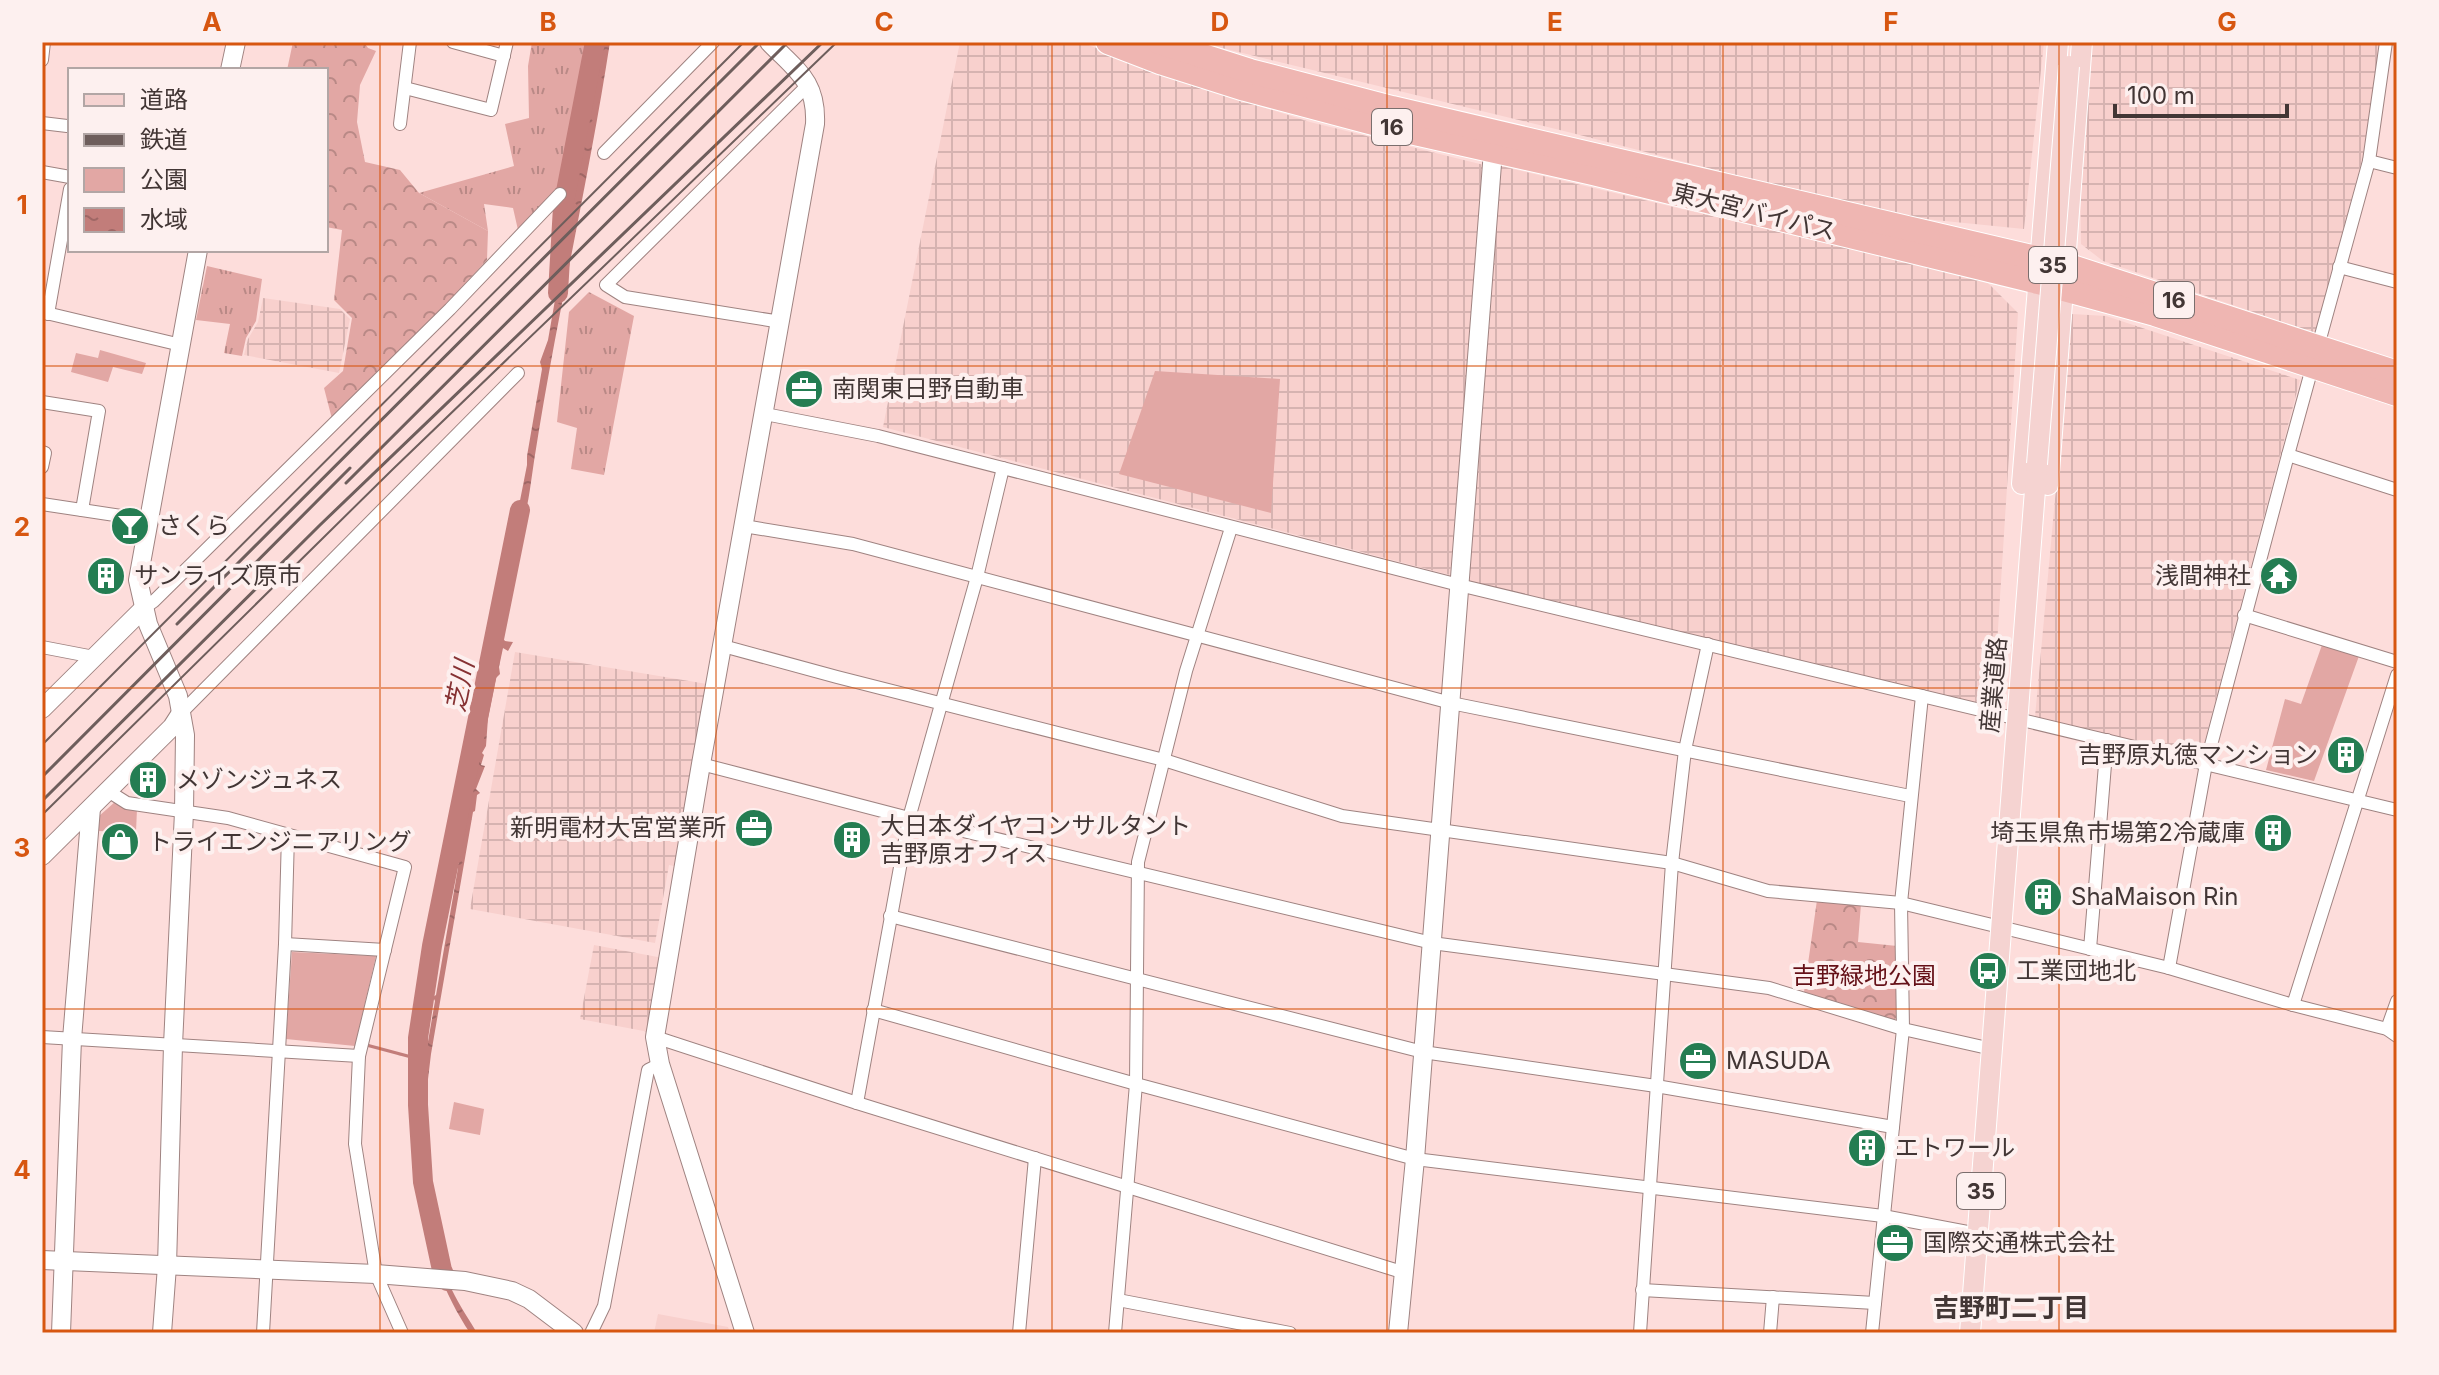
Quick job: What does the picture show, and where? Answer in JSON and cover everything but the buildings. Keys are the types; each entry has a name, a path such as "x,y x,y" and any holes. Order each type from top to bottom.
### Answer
{"highway":[{"name":"東大宮バイパス","path":"1108,42 1245,89 1388,127 1494,141"},
{"name":"東大宮バイパス","path":"1159,42 1250,71 1392,108 1494,141 2039,270 2065,277 2155,314 2314,357 2397,373"},
{"name":"東大宮バイパス","path":"2314,357 2397,394"}],"main road":[{"name":"35","path":"2024,642 2014,597 2058,42"},
{"name":"産業道路","path":"1970,1333 2071,42"},
{"name":"35","path":"2024,642 2039,601 2082,42"}],"street":[{"path":"42,60 44,42"},
{"path":"230,68 236,42"},
{"path":"400,124 410,42"},
{"path":"453,42 504,56"},
{"path":"405,88 491,110 507,42"},
{"path":"604,153 713,42"},
{"path":"745,1333 660,1064 655,1037 815,124 816,107 809,84 769,42"},
{"path":"2169,968 2206,764 2369,161 2389,44"},
{"path":"781,322 625,297 606,285 809,84"},
{"path":"42,123 67,126"},
{"path":"1398,1333 1415,1159 1494,141"},
{"path":"2369,161 2397,168"},
{"path":"42,172 68,177"},
{"path":"42,709 450,309 560,194"},
{"path":"68,199 45,313 181,345"},
{"path":"162,1333 167,1266 185,735 178,696 144,608 138,580 198,252"},
{"path":"2339,267 2397,282"},
{"path":"42,856 518,373"},
{"path":"42,402 99,411 82,510"},
{"path":"765,414 878,436 1459,585 2397,810"},
{"path":"42,452 45,453 42,467"},
{"path":"2288,455 2397,490"},
{"path":"857,1103 909,818 977,577 1003,468"},
{"path":"42,504 148,520"},
{"path":"744,526 853,544 1451,703 1910,796"},
{"path":"1115,1333 1136,1084 1138,862 1197,637 1231,528"},
{"path":"2244,615 2397,662"},
{"path":"1640,1333 1672,863 1685,750 1708,644"},
{"path":"723,646 1164,760 1342,816 1672,863 1768,891 1901,903 2169,968 2392,1032 2397,1001"},
{"path":"42,647 94,657"},
{"path":"2293,1005 2397,675"},
{"path":"1872,1333 1903,1029 1901,903 1922,696"},
{"path":"2090,949 2107,740"},
{"path":"701,764 909,818 1432,943 1769,988 1903,1029 1992,1049"},
{"path":"108,791 127,803 228,818 405,867 359,1056 355,1144 376,1274 402,1333"},
{"path":"61,1333 72,1039 91,808"},
{"path":"263,1333 285,944 288,835"},
{"path":"890,916 1423,1052 1656,1086 1893,1127"},
{"path":"285,944 385,950"},
{"path":"873,1010 1415,1159 1883,1216 1978,1234"},
{"path":"42,1037 359,1056"},
{"path":"655,1037 1405,1273"},
{"path":"591,1333 604,1306 648,1070 660,1064"},
{"path":"1019,1333 1035,1158"},
{"path":"42,1260 376,1274 465,1281 512,1291 529,1299 574,1333"},
{"path":"1642,1290 1875,1303"},
{"path":"1770,1333 1773,1297"},
{"path":"1118,1300 1290,1333"}],"shaded area":[{"path":"960,42 1080,42 1225,95 1310,122 1484,165 1450,575 883,427"},
{"path":"1206,42 2044,42 2024,229 1895,216"},
{"path":"2090,42 2381,42 2362,160 2315,333 2103,261 2081,244 2080,160"},
{"path":"1497,165 1986,281 2018,313 1993,708 1465,580"},
{"path":"263,298 340,309 350,319 339,373 244,355 248,339 258,322"},
{"path":"2072,314 2106,316 2300,380 2200,759 2035,717"},
{"path":"515,652 707,684 678,867 669,865 655,943 470,909"},
{"path":"594,945 663,958 649,1032 580,1019"},
{"path":"658,1314 728,1327 730,1333 654,1333"}],"green space":[{"path":"293,42 364,42 376,51 360,85 357,122 365,162 400,170 419,193 488,231 487,260 428,324 332,419 324,388 343,371 352,318 334,300 342,230 328,227 328,68 287,68"},
{"path":"532,42 588,42 558,203 518,230 513,208 484,204 488,231 419,193 514,166 505,124 529,118 528,66"},
{"path":"207,266 262,279 256,321 246,338 242,356 224,353 230,324 196,320"},
{"path":"589,292 634,316 604,475 571,469 577,428 557,422 569,312"},
{"path":"100,350 146,363 142,374 113,367 108,382 71,372 76,353 98,358"},
{"path":"1155,371 1280,379 1271,513 1119,474"},
{"path":"2322,645 2359,656 2314,781 2266,770 2285,699 2301,704"},
{"path":"116,801 137,809 136,832 97,831 98,817"},
{"name":"吉野緑地公園","path":"1817,900 1861,904 1858,942 1897,946 1899,1015 1894,1020 1804,992"},
{"path":"292,952 376,956 355,1046 286,1039"},
{"path":"454,1102 484,1109 480,1135 449,1129"}],"water":[{"path":"596,42 610,42 529,497 508,596 502,637 505,641 513,642 508,651 503,648 500,674 496,678 488,718 481,765 485,766 476,789 480,793 473,812 426,1096 423,1096 423,1170 429,1219 442,1267 477,1333 470,1333 438,1272 420,1204 415,1132 424,1062 364,1046 365,1043 425,1059 435,1001 433,997 436,995 458,868 448,865 452,858 459,864 468,783 471,782 492,677 495,640 516,539 513,536 542,369 540,362 548,340"}],"waterway":[{"name":"芝川","path":"558,293 563,207 595,42"},
{"name":"芝川","path":"447,1281 423,1182 418,1038 432,946 520,510"}],"tram line":[{"path":"42,745 744,42"},
{"path":"42,815 392,470 837,42"}],"railway":[{"path":"177,624 760,42"},
{"path":"346,483 788,42"},
{"path":"42,801 320,525 823,42"},
{"path":"42,777 350,468"}],"place":[{"name":"南関東日野自動車","path":"804,389"},
{"name":"さくら","path":"130,526"},
{"name":"サンライズ原市","path":"106,576"},
{"name":"浅間神社","path":"2279,576"},
{"name":"吉野原丸徳マンション","path":"2346,755"},
{"name":"メゾンジュネス","path":"148,780"},
{"name":"新明電材大宮営業所","path":"754,828"},
{"name":"埼玉県魚市場第2冷蔵庫","path":"2273,833"},
{"name":"大日本ダイヤコンサルタント 吉野原オフィス","path":"852,840"},
{"name":"トライエンジニアリング","path":"120,842"},
{"name":"ShaMaison Rin","path":"2043,897"},
{"name":"工業団地北","path":"1988,971"},
{"name":"MASUDA","path":"1698,1061"},
{"name":"エトワール","path":"1867,1148"},
{"name":"国際交通株式会社","path":"1895,1243"}],"district":[{"name":"吉野町二丁目","path":"2011,1308"}]}
